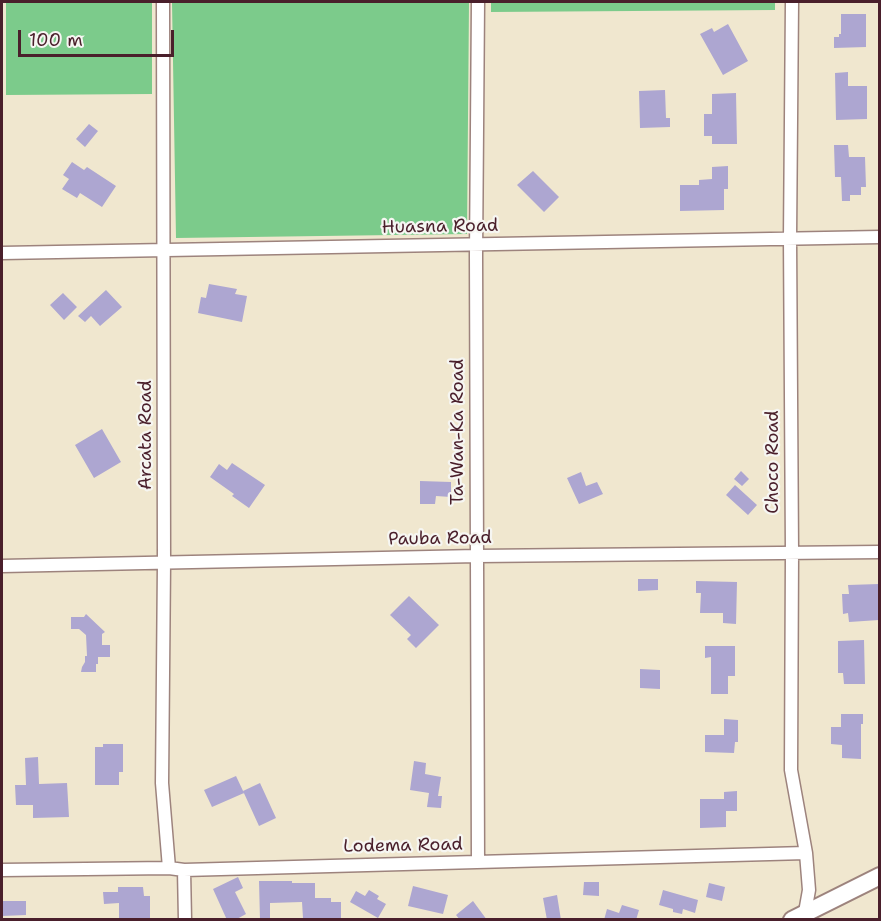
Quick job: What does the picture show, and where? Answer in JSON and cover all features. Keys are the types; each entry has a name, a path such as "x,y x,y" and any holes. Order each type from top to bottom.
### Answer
{"main road":[{"path":"800,917 879,876"}],"street":[{"name":"Arcata Road","path":"163,2 162,783 169,868"},
{"name":"Ta-Wan-Ka Road","path":"478,2 476,244 478,862"},
{"name":"Choco Road","path":"792,2 791,770 806,853 808,890 800,917"},
{"name":"Huasna Road","path":"2,253 879,237"},
{"name":"Pauba Road","path":"2,566 477,556 879,552"},
{"name":"Lodema Road","path":"2,870 169,868 184,870 806,853"},
{"path":"184,870 185,920"}],"green space":[{"path":"6,2 152,2 152,94 6,95"},
{"path":"172,2 469,2 467,234 176,238"},
{"path":"491,2 775,2 775,10 491,12"}],"building":[{"path":"841,14 866,14 866,47 834,48 834,37 839,37 841,34"},
{"path":"728,24 748,61 723,75 700,34 712,28 714,32"},
{"path":"848,72 848,86 867,86 867,119 836,120 835,73"},
{"path":"665,90 666,118 670,118 670,127 640,128 639,91"},
{"path":"736,93 737,144 712,144 712,136 704,136 704,114 712,114 712,94"},
{"path":"89,124 98,131 85,147 76,139"},
{"path":"834,145 848,145 849,157 865,157 866,187 861,187 861,195 850,195 850,201 842,201 841,177 835,177"},
{"path":"72,162 84,170 87,167 116,186 102,207 80,193 77,198 62,189 69,179 63,175"},
{"path":"728,166 728,189 724,189 724,210 680,211 680,185 699,185 699,180 712,179 712,167"},
{"path":"533,171 559,197 544,212 517,185"},
{"path":"209,284 237,289 235,294 247,296 242,322 198,313 201,297 206,298"},
{"path":"106,290 122,307 100,326 91,316 85,322 78,316"},
{"path":"63,293 77,307 64,320 50,305"},
{"path":"102,429 121,462 94,478 75,445"},
{"path":"232,463 265,485 249,508 210,477 219,464 227,470"},
{"path":"741,471 749,479 742,486 734,479"},
{"path":"581,472 586,486 597,482 603,494 579,504 567,478"},
{"path":"420,481 451,482 451,497 436,496 435,504 420,504"},
{"path":"735,485 757,505 748,515 726,495"},
{"path":"638,579 658,579 658,590 638,591"},
{"path":"696,581 737,582 736,624 723,623 723,613 700,613 701,593 696,593"},
{"path":"879,584 879,620 849,622 848,613 843,614 842,594 849,594 848,585"},
{"path":"409,596 439,625 416,648 407,639 411,635 390,615"},
{"path":"86,614 105,632 102,634 102,645 110,645 110,657 98,657 96,672 81,672 85,656 87,656 86,635 79,629 71,629 71,617 84,617"},
{"path":"864,640 865,684 844,684 843,673 838,673 838,641"},
{"path":"705,646 735,646 735,676 728,676 728,694 711,694 711,657 705,658"},
{"path":"640,669 660,670 660,689 640,688"},
{"path":"841,714 863,714 861,759 842,758 842,745 831,744 831,727 841,727"},
{"path":"724,719 738,720 738,742 735,742 734,753 705,752 705,735 724,735"},
{"path":"103,744 123,744 123,772 119,772 119,785 95,785 95,747 103,747"},
{"path":"38,757 39,784 67,783 69,817 33,818 33,805 16,805 15,785 26,785 25,758"},
{"path":"414,761 426,763 425,774 441,777 438,796 442,796 441,808 427,807 429,793 410,790"},
{"path":"236,776 244,793 212,807 204,790"},
{"path":"260,783 276,818 259,826 243,791"},
{"path":"737,791 737,811 726,811 726,827 700,828 700,799 724,799 724,792"},
{"path":"238,877 243,888 235,892 246,914 235,920 227,920 213,889"},
{"path":"259,881 315,883 315,898 331,898 331,902 341,902 341,918 303,918 302,902 270,903 270,920 260,920"},
{"path":"584,882 599,882 599,896 583,895"},
{"path":"709,883 725,887 722,901 706,897"},
{"path":"413,886 448,895 443,914 408,906"},
{"path":"118,887 143,887 144,896 150,896 150,918 119,919 119,903 104,904 103,892 118,892"},
{"path":"369,890 379,896 377,899 386,904 378,918 350,902 356,891 365,896"},
{"path":"663,890 698,900 695,913 683,909 682,914 673,912 673,909 659,905"},
{"path":"557,895 561,920 547,920 543,898"},
{"path":"2,901 26,901 26,915 2,916"},
{"path":"473,901 487,920 460,920 456,915"},
{"path":"622,905 639,910 636,920 604,920 607,909 619,913"}]}
